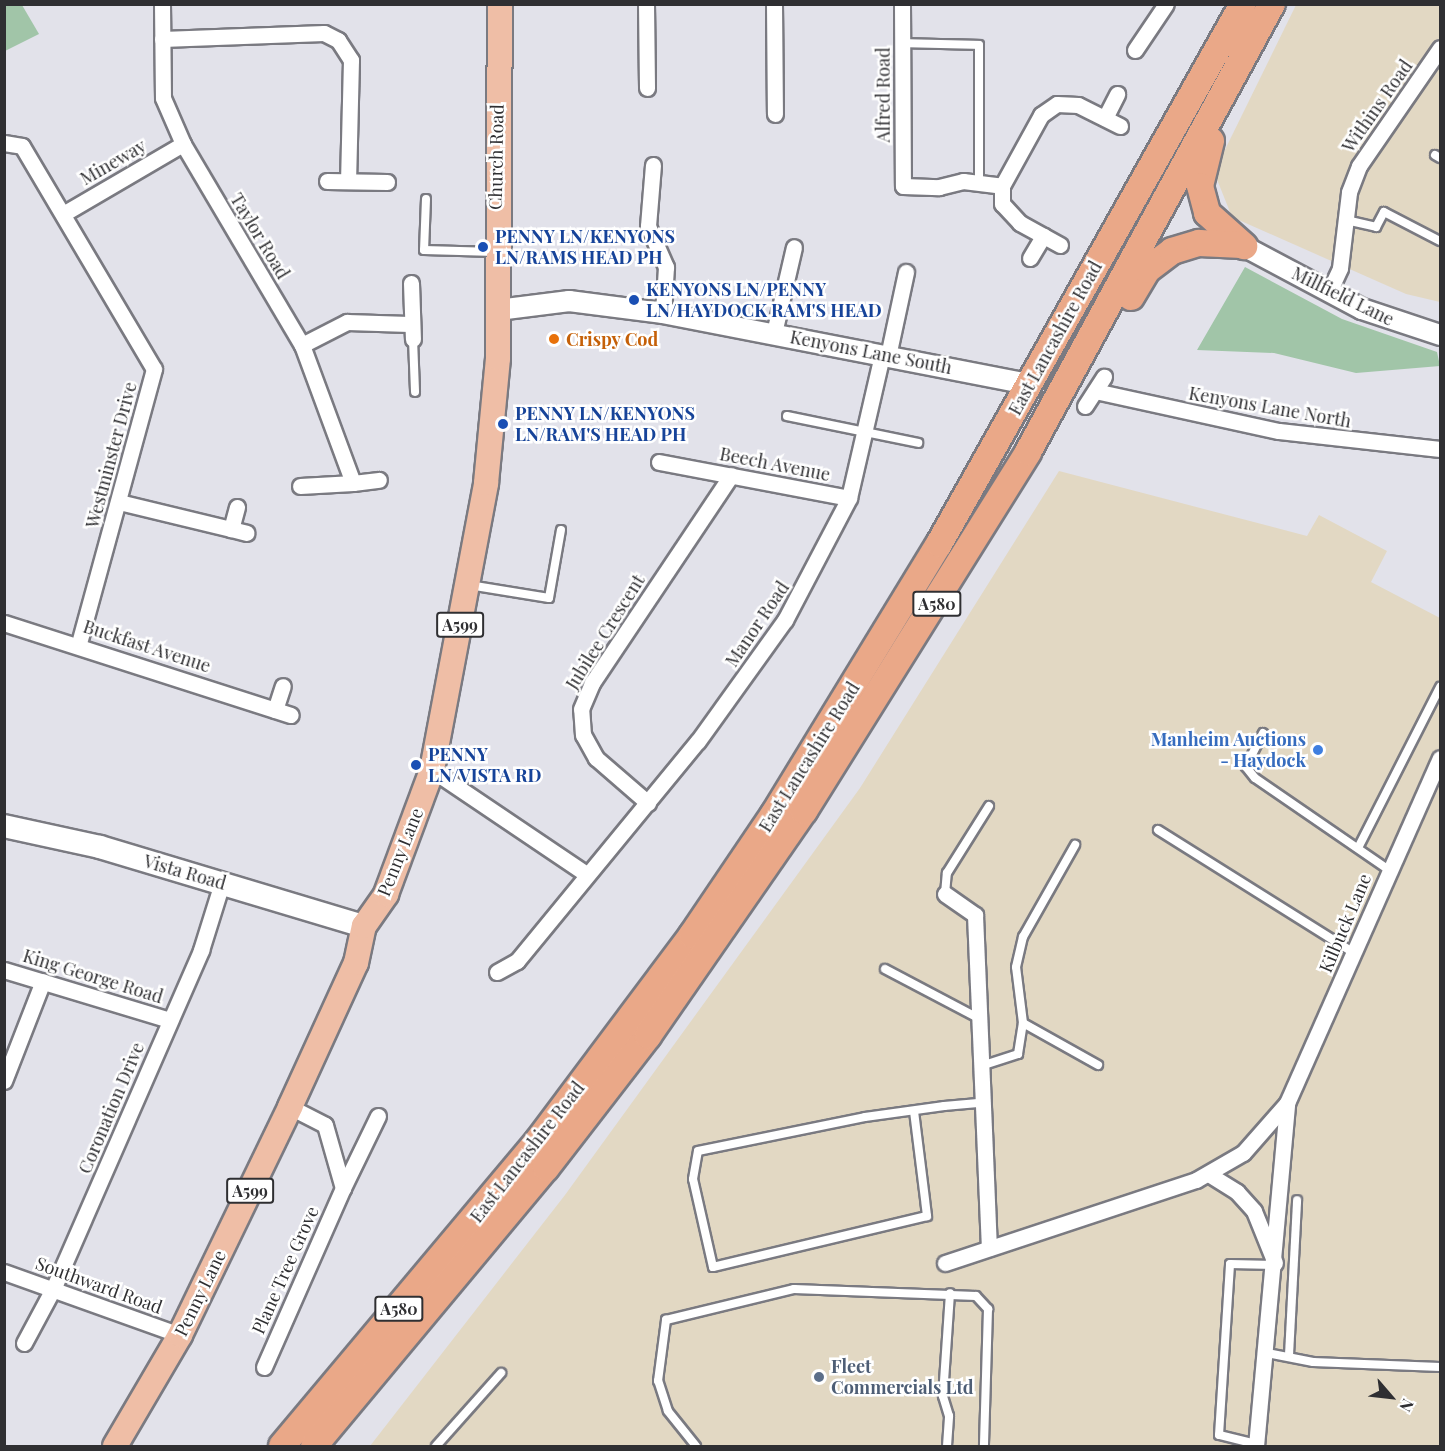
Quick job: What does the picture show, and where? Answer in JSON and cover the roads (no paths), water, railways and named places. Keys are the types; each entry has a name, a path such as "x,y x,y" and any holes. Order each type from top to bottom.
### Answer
{"highway":[{"name":"East Lancashire Road","path":"282,1446 538,1141 692,935 774,814 1029,384 1243,4"},
{"name":"East Lancashire Road","path":"314,1446 546,1168 674,999 798,821 1028,452 1273,4"},
{"path":"1246,247 1207,213 1200,186 1202,160 1273,4"},
{"path":"1028,452 1147,270 1184,246 1246,247"}],"main road":[{"name":"Church Road","path":"498,310 495,252 500,4"},
{"name":"Penny Lane","path":"115,1446 180,1335 290,1107 357,963 364,926 386,894 432,770 486,483 498,310"},
{"name":"Vista Road","path":"4,826 222,883 364,926"}],"street":[{"name":"Taylor Road","path":"162,4 163,98 183,144 302,345 354,483"},
{"path":"646,4 647,88"},
{"path":"774,4 775,114"},
{"name":"Alfred Road","path":"902,4 903,186 979,183"},
{"path":"1135,50 1166,4"},
{"path":"162,39 324,33 338,40 351,60 348,181"},
{"name":"Withins Road","path":"1329,292 1340,268 1349,192 1364,155 1435,66 1440,48"},
{"path":"1105,118 1117,94"},
{"path":"1060,245 1043,236 1002,204 1002,186 1041,116 1057,104 1078,105 1120,126"},
{"name":"Westminster Drive","path":"4,143 22,146 154,369 79,644"},
{"name":"Mineway","path":"63,214 183,144"},
{"path":"652,165 648,226 666,267 663,313"},
{"path":"327,181 387,182"},
{"path":"979,183 1002,186"},
{"path":"1030,258 1043,236"},
{"path":"774,333 794,247"},
{"name":"Millfield Lane","path":"1246,247 1329,292 1396,323 1440,335"},
{"name":"Manor Road","path":"497,972 517,961 586,874 648,803 785,620 849,498 906,272"},
{"path":"411,283 409,324 413,339"},
{"name":"Kenyons Lane South","path":"498,310 569,301 663,313 1029,384"},
{"path":"302,345 347,322 409,324"},
{"path":"1085,406 1104,377"},
{"name":"Kenyons Lane North","path":"1095,391 1279,431 1440,449"},
{"name":"Beech Avenue","path":"659,462 849,498"},
{"name":"Jubilee Crescent","path":"648,803 596,758 583,735 581,708 731,475"},
{"path":"300,486 379,480"},
{"path":"119,502 247,533"},
{"path":"231,529 237,507"},
{"name":"Buckfast Avenue","path":"4,623 79,644 291,715"},
{"path":"275,710 283,686"},
{"name":"Kilbuck Lane","path":"945,1263 1210,1175 1243,1153 1287,1103 1440,758"},
{"path":"432,770 586,874"},
{"name":"Coronation Drive","path":"24,1343 54,1287 201,950 222,883"},
{"path":"945,894 975,915 981,1102 989,1248"},
{"name":"King George Road","path":"4,970 170,1020"},
{"path":"4,1082 43,981"},
{"name":"Kilbuck Lane","path":"1256,1445 1261,1352 1276,1265 1287,1103"},
{"path":"290,1107 325,1125 343,1188"},
{"name":"Plane Tree Grove","path":"264,1367 343,1188 378,1116"},
{"path":"1210,1175 1238,1192 1254,1211 1276,1265"},
{"name":"Southward Road","path":"4,1272 54,1287 180,1335"}],"lane":[{"path":"902,44 979,45 979,183"},
{"path":"426,199 424,250 495,252"},
{"path":"1346,220 1376,228 1384,212 1440,241"},
{"path":"413,339 415,392"},
{"path":"787,416 918,443"},
{"path":"468,585 549,598 561,530"},
{"path":"1358,849 1440,687"},
{"path":"1263,733 1246,767 1282,799 1313,814 1389,870"},
{"path":"945,894 947,873 989,806"},
{"path":"1158,830 1354,953"},
{"path":"980,1066 1018,1054 1023,1023 1016,967 1023,937 1075,845"},
{"path":"885,969 978,1018"},
{"path":"1023,1023 1098,1065"},
{"path":"914,1110 927,1216 712,1267 693,1179 698,1151 914,1110 981,1102"},
{"path":"1289,1355 1297,1200"},
{"path":"1256,1445 1219,1435 1230,1264 1276,1265"},
{"path":"696,1446 668,1411 658,1381 660,1345 666,1320 673,1314 794,1288 950,1293 976,1296 988,1309 984,1446"},
{"path":"947,1446 949,1416 944,1396 950,1293"},
{"path":"1261,1352 1289,1355 1313,1362 1440,1367"},
{"path":"436,1446 501,1373"}],"place":[{"name":"PENNY LN/KENYONS LN/RAMS HEAD PH","path":"483,247"},
{"name":"KENYONS LN/PENNY LN/HAYDOCK RAM'S HEAD","path":"634,300"},
{"name":"Crispy Cod","path":"554,339"},
{"name":"PENNY LN/KENYONS LN/RAM'S HEAD PH","path":"503,424"},
{"name":"Manheim Auctions - Haydock","path":"1318,750"},
{"name":"PENNY LN/VISTA RD","path":"416,765"},
{"name":"Fleet Commercials Ltd","path":"819,1377"}]}
